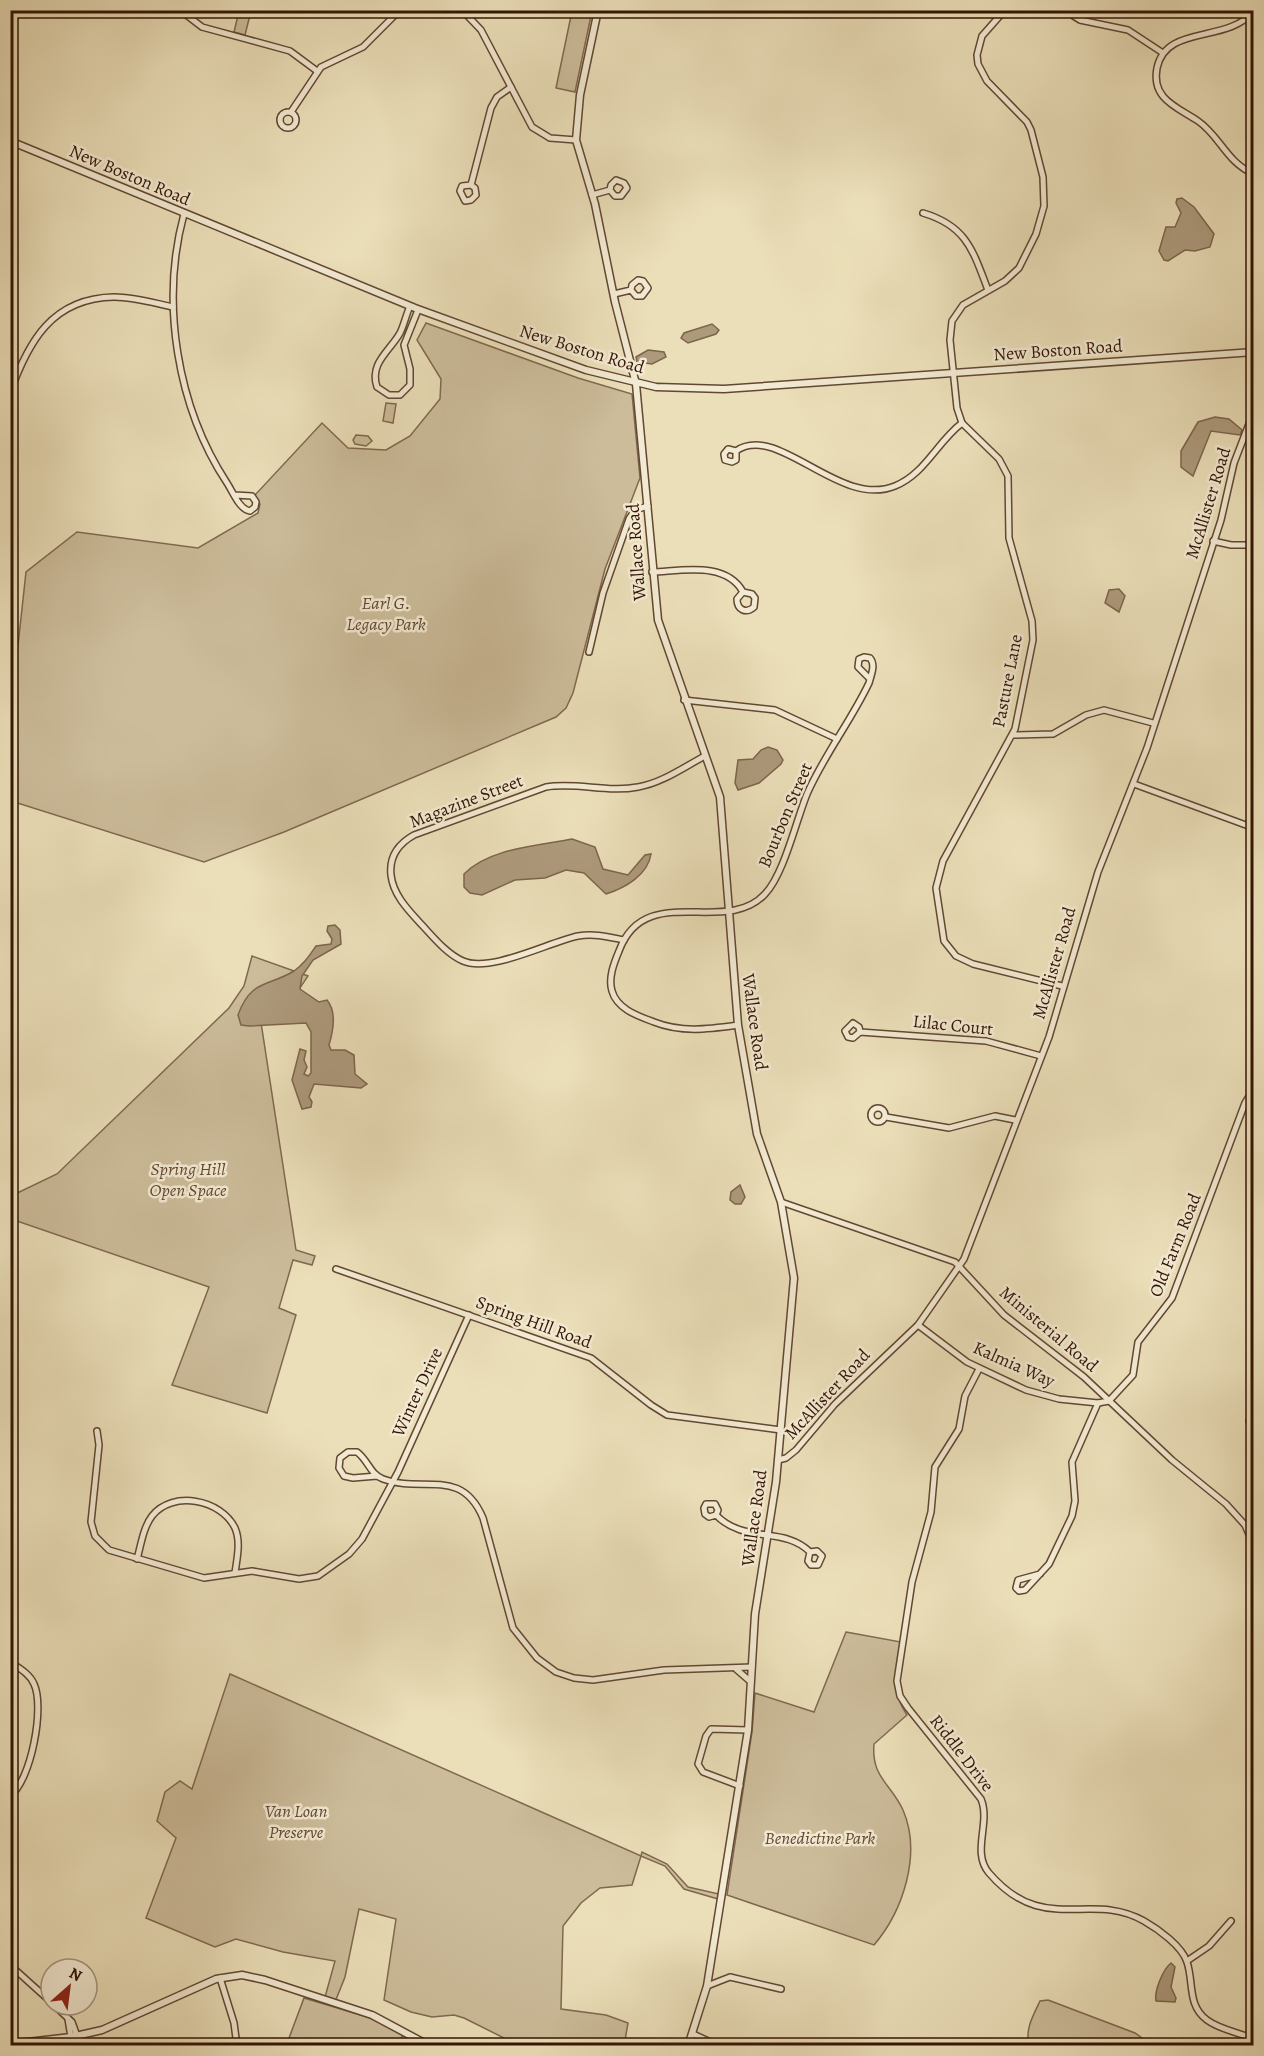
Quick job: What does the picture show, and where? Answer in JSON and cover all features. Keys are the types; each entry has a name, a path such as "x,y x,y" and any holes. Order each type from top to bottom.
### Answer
{"street":[{"path":"180,10 202,27 290,51 317,71"},
{"path":"291,112 317,71 327,63 363,47 400,10"},
{"path":"462,10 481,30 529,121 538,132 550,138 576,140"},
{"name":"Wallace Road","path":"598,10 578,103 576,140 592,195 636,384 658,620 722,811 738,1025 757,1134 781,1202 794,1276 778,1460 755,1614 748,1730 707,1986 688,2046"},
{"path":"736,451 745,446 770,448 789,454 846,486 874,491 893,487 911,478 948,434 962,423 957,408 950,340 952,321 963,305 1012,275 1024,260 1039,225 1045,196 1042,167 1027,122 987,81 978,64 977,55 982,36 1005,10"},
{"path":"1064,10 1080,20 1128,30 1163,53"},
{"path":"1254,11 1235,27 1184,38 1163,53 1156,73 1161,95 1174,108 1200,123 1230,159 1254,174"},
{"path":"471,184 491,108 497,97 511,87"},
{"name":"New Boston Road","path":"10,141 410,306 586,370 636,384 724,389 1254,352"},
{"path":"592,195 610,190"},
{"path":"923,213 946,221 957,228 968,244 988,290"},
{"path":"184,214 174,256 173,307 191,411 206,446 235,495"},
{"path":"614,294 631,290"},
{"path":"10,393 20,366 36,336 49,322 73,306 115,297 173,307"},
{"path":"410,306 400,331 386,349 376,371 377,387 392,396 400,395 410,385 410,369 404,345 418,309"},
{"name":"McAllister Road","path":"778,1460 796,1450 828,1411 918,1325 960,1266 996,1181 1015,1120 1041,1056 1098,872 1134,784 1214,541 1234,463 1254,411"},
{"name":"Pasture Lane","path":"962,423 999,459 1010,485 1009,538 1033,631 1028,671 1013,735 939,870 936,888 942,932 949,950 964,961 1062,986"},
{"path":"589,652 601,601 630,519 635,510 648,506"},
{"path":"1214,541 1231,545 1254,545"},
{"path":"652,572 721,573 736,583 743,592"},
{"name":"Bourbon Street","path":"728,911 745,907 766,893 808,792 870,679"},
{"path":"684,700 775,710 837,739"},
{"path":"1013,735 1053,734 1086,715 1104,710 1153,723"},
{"name":"Magazine Street","path":"624,940 598,935 579,936 491,962 471,964 462,961 439,943 401,900 391,873 394,854 399,846 414,835 546,787 565,784 637,788 660,780 705,756"},
{"path":"1134,784 1254,828"},
{"path":"728,911 660,914 642,921 624,940 613,969 611,988 614,997 628,1011 677,1030 738,1025"},
{"name":"Lilac Court","path":"860,1032 986,1041 1041,1056"},
{"name":"Old Farm Road","path":"1109,1401 1133,1375 1140,1338 1172,1298 1245,1103 1254,1088"},
{"path":"886,1117 949,1128 995,1116 1015,1120"},
{"name":"Ministerial Road","path":"781,1202 941,1255 960,1266 1004,1315 1068,1364 1179,1466 1233,1510 1247,1529 1254,1546"},
{"name":"Spring Hill Road","path":"336,1269 593,1359 651,1406 668,1415 781,1430"},
{"name":"Winter Drive","path":"235,1573 261,1572 299,1579 326,1571 349,1554 362,1539 393,1482 469,1315"},
{"name":"Kalmia Way","path":"918,1325 980,1369 1044,1396 1098,1403 1109,1401"},
{"name":"Riddle Drive","path":"980,1369 965,1396 959,1429 935,1467 929,1521 912,1582 898,1671 900,1696 981,1799 985,1818 982,1856 987,1870 996,1880 1023,1901 1040,1908 1065,1911 1113,1910 1131,1915 1160,1932 1187,1961"},
{"path":"1040,1574 1051,1560 1074,1511 1072,1462 1098,1403"},
{"path":"1254,1410 1248,1421 1254,1428"},
{"path":"97,1431 99,1445 91,1517 93,1532 108,1550 137,1559 195,1576 214,1577 235,1573 238,1548 233,1525 220,1511 188,1500 170,1503 154,1514 147,1526 137,1559"},
{"path":"378,1476 357,1452 348,1452 340,1458 339,1468 344,1476 353,1478 378,1476 393,1482 451,1485 468,1494 483,1518 513,1628 530,1651 556,1672 574,1678 593,1680 664,1670 752,1667"},
{"path":"716,1515 734,1529 795,1542 810,1552"},
{"path":"10,1662 31,1678 38,1701 27,1770 21,1786 10,1796"},
{"path":"736,1669 752,1682"},
{"path":"740,1786 704,1772 698,1764 706,1736 711,1729 748,1730"},
{"path":"1231,1921 1209,1946 1187,1961 1192,1998 1202,2016 1220,2027 1249,2037"},
{"path":"10,1965 39,1991"},
{"path":"10,2044 74,2036 129,2019 220,1978 242,1975 265,1980 372,2015 430,2046"},
{"path":"707,1986 730,1977 781,1989"},
{"path":"220,1978 234,2023 237,2046"},
{"path":"67,2017 74,2036"},
{"path":"1246,2046 1254,2027"},
{"path":"693,2034 719,2046"}],"green space":[{"path":"239,11 251,11 245,35 234,32"},
{"path":"572,11 592,11 575,92 556,88"},
{"name":"Earl G. Legacy Park","path":"426,323 578,378 632,394 640,478 605,569 573,693 566,708 556,717 284,832 204,862 11,801 11,710 26,572 77,532 198,548 258,513 260,504 255,495 322,423 348,448 386,450 410,436 440,399 441,379 417,340"},
{"path":"386,403 396,404 393,423 383,421"},
{"path":"356,435 368,436 372,441 366,446 355,444 353,440"},
{"name":"Spring Hill Open Space","path":"252,956 308,976 288,1006 260,1016 296,1250 315,1256 312,1265 293,1260 279,1308 296,1315 267,1413 172,1385 209,1287 11,1219 11,1196 57,1174 229,1008 244,986"},
{"name":"Benedictine Park","path":"846,1632 901,1642 896,1680 898,1697 907,1715 874,1744 874,1755 879,1773 903,1810 911,1845 910,1863 901,1899 874,1945 727,1895 752,1732 755,1693 814,1712"},
{"name":"Van Loan Preserve","path":"230,1674 641,1856 632,1885 600,1888 581,1903 563,1926 561,2009 606,2015 628,2023 624,2046 502,2045 506,2039 464,2018 454,2015 432,2017 411,2012 384,2000 396,1919 359,1909 345,1977 335,2002 325,1997 335,1961 283,1952 236,1939 215,1947 146,1918 176,1838 157,1821 165,1792 180,1781 192,1789"},
{"path":"642,1852 667,1864 688,1887 719,1894 718,1899 684,1889 665,1866 641,1856"},
{"path":"304,1998 371,2018 403,2034 399,2045 286,2046"},
{"path":"1048,2000 1135,2033 1142,2038 1145,2045 1029,2045 1028,2033 1032,2017 1040,2001"}],"shaded area":[{"path":"1182,198 1194,207 1214,234 1210,247 1195,251 1185,250 1168,261 1164,260 1159,251 1166,227 1175,227 1181,213 1176,203 1177,199"},
{"path":"712,324 719,330 716,334 688,343 681,338 684,333"},
{"path":"648,350 664,352 666,357 652,364 637,362 636,357"},
{"path":"1215,417 1229,419 1242,430 1240,435 1211,431 1193,476 1181,467 1181,451 1198,422"},
{"path":"1119,589 1125,596 1119,612 1105,603 1109,590"},
{"path":"768,747 777,750 783,760 781,764 759,783 738,790 735,783 738,760 753,759 761,750"},
{"path":"572,839 595,847 603,869 628,875 645,855 651,854 649,862 634,880 606,894 584,873 566,870 545,878 515,880 482,895 470,893 464,887 464,874 474,865 500,853"},
{"path":"335,925 340,930 341,944 313,960 302,976 300,989 319,1002 327,1000 333,1016 329,1045 331,1050 345,1050 354,1055 355,1074 367,1084 361,1088 314,1084 309,1097 312,1102 311,1107 302,1109 292,1080 300,1049 306,1051 304,1060 307,1067 304,1074 308,1076 311,1073 311,1032 306,1023 249,1026 241,1025 238,1015 243,1003 255,989 294,971 304,963 316,946 331,944 332,939 327,931 328,926"},
{"path":"740,1185 745,1197 741,1204 735,1204 730,1200 731,1192"},
{"path":"1171,1963 1175,1967 1171,1987 1176,1998 1175,2002 1156,2001 1160,1980"}]}
